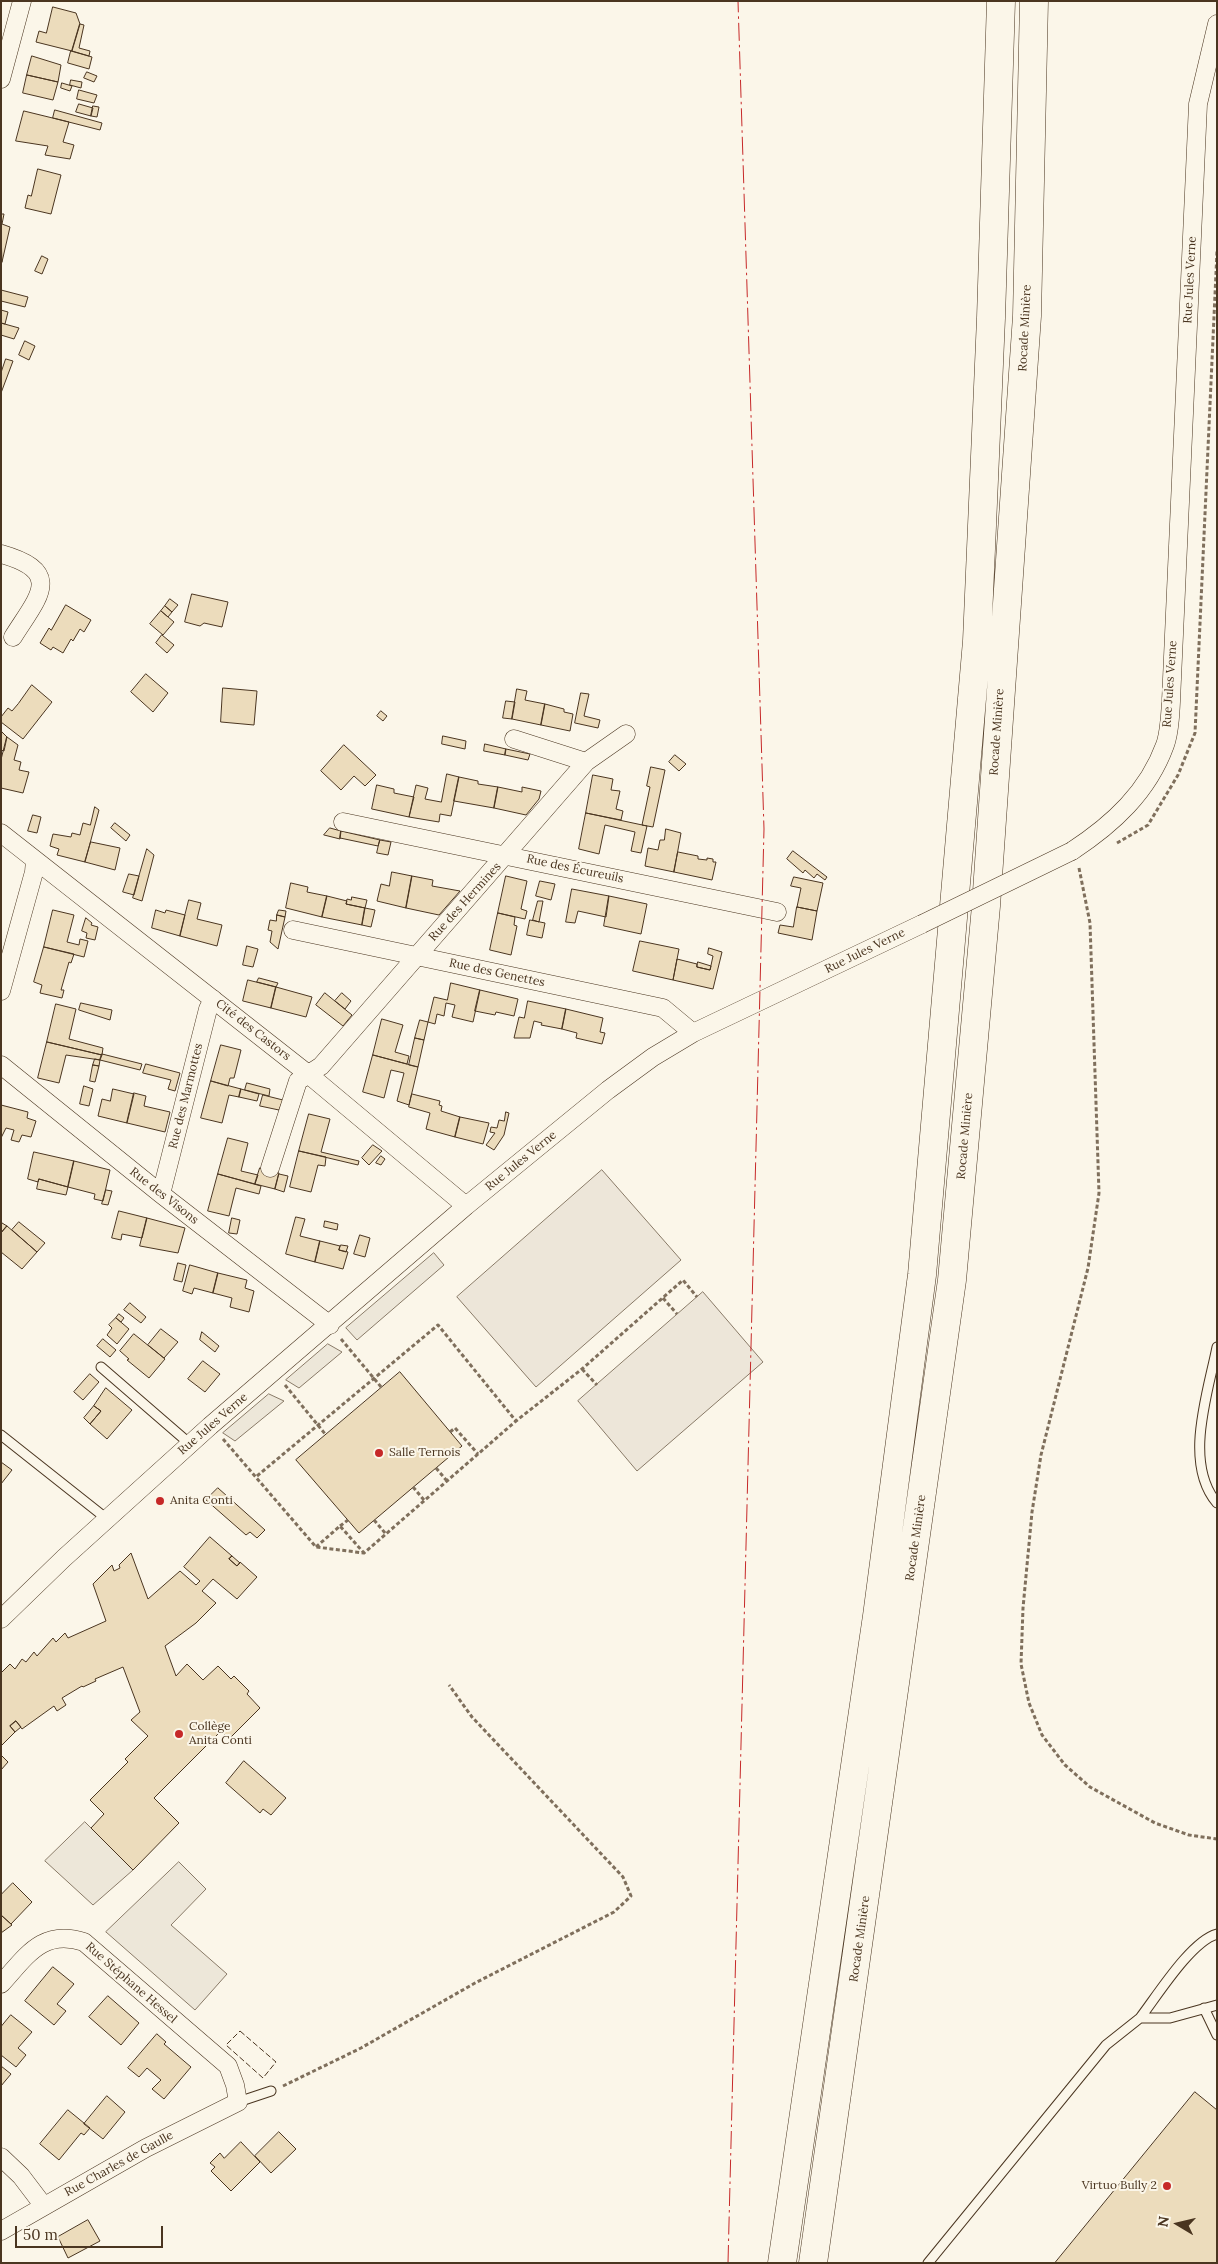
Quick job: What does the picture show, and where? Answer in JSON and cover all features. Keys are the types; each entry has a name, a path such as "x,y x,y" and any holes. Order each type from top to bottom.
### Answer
{"highway":[{"path":"782,2263 877,1616 922,1275 977,641 992,308 1001,1"},
{"name":"Rocade Minière","path":"813,2263 952,1280 986,906 1026,326 1034,1"}],"street":[{"path":"1,79 22,1"},
{"name":"Rue Jules Verne","path":"1,1619 107,1519 210,1426 466,1206 608,1090 653,1057 693,1033 1072,851 1124,811 1147,783 1166,743 1173,669 1198,104 1217,24"},
{"path":"1,554 28,563 39,575 41,592 13,637"},
{"name":"Rue des Hermines","path":"270,1168 298,1081 321,1066 507,855 586,762 626,734"},
{"path":"514,739 586,762"},
{"name":"Rue des Écureuils","path":"343,822 777,912"},
{"name":"Cité des Castors","path":"1,833 308,1074 466,1206"},
{"path":"1,991 7,948 34,872 35,860"},
{"name":"Rue des Genettes","path":"293,930 663,1008 693,1033"},
{"name":"Rue des Marmottes","path":"161,1194 208,1009 213,999"},
{"name":"Rue des Visons","path":"1,1065 161,1194 330,1324"},
{"name":"Rue Stéphane Hessel","path":"1,1984 34,1948 50,1939 71,1938 84,1942 228,2066 235,2085 238,2102"},
{"name":"Rue Charles de Gaulle","path":"1,2231 146,2148 238,2102"},
{"path":"1,2157 21,2176 43,2206"}],"lane":[{"path":"1217,1347 1199,1436 1202,1474 1212,1497 1217,1503"},
{"path":"102,1367 190,1444"},
{"path":"1,1435 107,1519"},
{"path":"928,2263 1106,2045 1140,2018 1187,1956 1210,1936 1217,1934"},
{"path":"1140,2018 1170,2018 1217,2005"},
{"path":"1204,2008 1217,2035"},
{"path":"238,2102 271,2091"}],"path":[{"path":"1072,851 1078,864 1080,885 1090,923 1099,1193 1088,1268 1040,1455 1032,1512 1023,1608 1021,1664 1029,1703 1042,1735 1065,1765 1090,1787 1155,1824 1189,1836 1217,1839"},
{"path":"210,1426 257,1476 316,1547 364,1553 516,1421 582,1369 683,1280 698,1297"},
{"path":"663,1298 678,1314"},
{"path":"330,1324 382,1388"},
{"path":"257,1476 373,1377 438,1325 516,1421"},
{"path":"582,1369 597,1385"},
{"path":"274,1372 326,1435"},
{"path":"450,1432 455,1428 478,1454"},
{"path":"436,1468 447,1481"},
{"path":"413,1487 424,1500"},
{"path":"316,1547 348,1520"},
{"path":"374,1520 386,1534"},
{"path":"340,1526 364,1553"},
{"path":"271,2091 361,2048 475,1983 614,1912 631,1896 623,1877 472,1717 450,1685"}],"shaded area":[{"path":"602,1170 681,1260 536,1387 457,1297"},
{"path":"434,1253 444,1265 357,1340 346,1328"},
{"path":"703,1292 763,1362 637,1471 578,1401"},
{"path":"328,1344 342,1352 299,1388 286,1380"},
{"path":"269,1394 284,1401 235,1441 223,1433"},
{"path":"85,1822 133,1870 93,1905 45,1861"},
{"path":"179,1862 206,1889 171,1925 227,1974 195,2010 106,1932"}],"building":[{"path":"53,7 76,13 80,24 72,51 36,42 39,31 46,33"},
{"path":"80,24 84,25 79,48 90,51 89,56 72,51"},
{"path":"71,51 92,57 89,69 68,63"},
{"path":"32,56 61,65 58,82 27,75"},
{"path":"87,72 97,76 94,82 84,78"},
{"path":"27,75 58,82 53,100 23,93"},
{"path":"71,80 82,82 81,88 70,85"},
{"path":"62,83 72,86 70,91 61,88"},
{"path":"79,90 97,95 94,103 77,99"},
{"path":"79,104 93,108 91,116 76,112"},
{"path":"93,106 99,107 97,117 91,116"},
{"path":"55,110 102,123 100,130 53,118"},
{"path":"24,111 69,122 63,142 74,145 70,159 45,155 48,146 16,141"},
{"path":"38,169 61,175 51,214 25,208 28,195 31,196"},
{"path":"1,214 4,214 2,224 10,227 2,262"},
{"path":"42,256 48,259 42,274 35,271"},
{"path":"1,290 28,297 25,307 1,301"},
{"path":"1,310 8,312 5,324 1,323"},
{"path":"1,323 19,328 14,339 1,335"},
{"path":"25,341 35,346 29,360 19,355"},
{"path":"6,359 13,361 1,393 1,373"},
{"path":"192,594 228,602 222,627 204,623 200,626 185,622"},
{"path":"170,599 178,605 172,612 165,606"},
{"path":"66,605 91,620 84,632 80,629 73,641 71,639 63,653 53,647 51,650 40,643 49,628 51,630"},
{"path":"165,606 172,612 168,617 161,611"},
{"path":"161,611 174,622 163,635 150,624"},
{"path":"162,635 174,645 167,653 156,643"},
{"path":"146,674 168,693 153,712 131,692"},
{"path":"32,685 52,702 23,739 1,722 1,717 8,708 12,711"},
{"path":"223,688 257,691 254,725 221,722"},
{"path":"517,689 527,691 525,700 545,704 541,725 512,719"},
{"path":"581,693 589,694 584,716 600,720 598,728 575,723"},
{"path":"506,701 515,702 512,719 503,718"},
{"path":"545,704 564,709 564,712 573,714 570,731 541,725"},
{"path":"381,711 387,716 383,721 377,716"},
{"path":"2,732 7,737 4,751 1,750"},
{"path":"443,736 466,741 465,749 442,744"},
{"path":"7,737 18,745 14,760 21,762 19,770 29,772 23,793 1,788 1,760"},
{"path":"485,744 506,749 505,755 484,751"},
{"path":"344,745 376,775 365,786 354,776 341,790 321,771"},
{"path":"506,749 530,754 528,760 505,755"},
{"path":"675,755 686,764 679,771 669,762"},
{"path":"651,767 665,770 653,827 642,825 650,787 647,786"},
{"path":"447,774 459,777 451,816 440,814 439,822 409,817 416,785 428,788 425,799 441,802"},
{"path":"593,775 613,779 611,790 620,791 616,809 623,811 621,820 586,813"},
{"path":"459,777 478,781 478,784 498,787 494,808 454,801"},
{"path":"377,785 394,789 394,793 414,797 409,817 372,809"},
{"path":"498,787 522,792 522,787 541,791 539,799 526,815 494,808"},
{"path":"95,807 99,810 85,862 57,855 59,849 50,846 53,834 71,837 72,833 80,835 83,823 90,825"},
{"path":"586,813 647,826 641,853 631,851 635,832 605,825 599,854 579,849"},
{"path":"33,815 41,817 37,833 28,831"},
{"path":"115,823 130,835 126,841 111,828"},
{"path":"330,828 341,831 340,839 324,835"},
{"path":"666,829 681,833 674,872 645,866 648,848 658,850 660,840 664,840"},
{"path":"341,831 380,840 378,846 340,838"},
{"path":"380,840 391,842 388,855 377,853"},
{"path":"91,842 120,848 115,870 85,862"},
{"path":"147,849 154,855 142,901 133,898"},
{"path":"793,851 827,877 825,880 817,874 814,878 805,870 803,873 787,859"},
{"path":"678,852 698,856 698,859 713,859 713,862 716,862 712,880 674,872"},
{"path":"392,872 412,876 406,908 377,901 381,884 389,886"},
{"path":"129,874 139,876 134,895 123,892"},
{"path":"412,876 433,880 432,886 460,891 439,915 406,908"},
{"path":"506,876 527,881 521,909 527,911 525,919 498,913"},
{"path":"794,877 823,883 817,911 797,907 801,888 791,886"},
{"path":"540,881 555,884 551,900 536,896"},
{"path":"291,883 308,887 307,892 327,896 322,917 286,908"},
{"path":"572,889 609,896 606,917 578,911 575,923 566,922"},
{"path":"327,896 347,901 346,904 365,908 362,925 322,917"},
{"path":"609,896 647,904 641,934 604,926"},
{"path":"352,897 367,900 365,908 346,904 347,899 351,900"},
{"path":"189,900 201,903 197,919 222,925 217,946 180,936"},
{"path":"538,901 543,901 539,922 533,920"},
{"path":"797,907 817,911 812,940 778,933 780,925 793,927"},
{"path":"365,908 375,910 371,927 362,925"},
{"path":"53,910 74,915 67,942 79,945 80,939 88,941 84,957 44,947"},
{"path":"156,910 165,913 166,910 185,915 180,936 152,928"},
{"path":"279,910 286,911 285,917 277,915"},
{"path":"498,913 515,917 514,925 517,926 511,955 490,950"},
{"path":"277,915 285,917 278,949 270,942 272,931 268,930 270,920 276,921"},
{"path":"86,918 92,923 91,925 98,927 95,940 86,938 87,933 82,931"},
{"path":"530,920 545,923 542,938 527,935"},
{"path":"640,941 679,949 673,980 633,971"},
{"path":"247,946 258,949 253,967 243,965"},
{"path":"44,947 74,954 71,963 69,962 61,990 64,990 62,998 40,993 42,985 34,982"},
{"path":"709,948 722,952 713,989 673,980 677,959 697,964 697,967 710,970 713,956 708,954"},
{"path":"698,962 711,966 710,970 697,967"},
{"path":"259,978 278,983 276,987 257,982"},
{"path":"248,980 276,987 271,1008 243,1001"},
{"path":"451,983 480,990 473,1022 452,1017 455,1005 446,1003 444,1016 437,1014 435,1024 428,1022 434,997 447,1000"},
{"path":"276,987 312,997 306,1017 271,1008"},
{"path":"480,990 518,999 514,1016 496,1012 495,1015 475,1011"},
{"path":"325,993 352,1015 343,1026 316,1005"},
{"path":"342,993 351,1001 345,1009 335,1001"},
{"path":"528,1001 566,1009 562,1029 541,1025 542,1023 534,1021 530,1038 514,1038 519,1017 524,1018"},
{"path":"81,1003 112,1010 110,1020 79,1010"},
{"path":"56,1004 76,1009 69,1039 103,1048 102,1055 47,1042"},
{"path":"566,1009 603,1018 600,1032 605,1033 602,1044 576,1038 577,1033 562,1029"},
{"path":"382,1019 403,1025 395,1052 409,1056 407,1064 373,1055"},
{"path":"420,1020 428,1022 424,1040 415,1038"},
{"path":"415,1038 424,1040 418,1067 409,1065"},
{"path":"47,1042 102,1055 100,1060 66,1055 59,1083 38,1078"},
{"path":"221,1045 241,1050 234,1078 230,1078 228,1086 211,1081"},
{"path":"102,1054 142,1064 140,1070 100,1060"},
{"path":"373,1055 418,1067 409,1105 397,1101 404,1073 391,1070 384,1098 363,1092"},
{"path":"95,1059 100,1060 99,1066 93,1065"},
{"path":"146,1064 180,1073 175,1091 168,1089 171,1080 143,1073"},
{"path":"93,1065 99,1066 95,1082 90,1081"},
{"path":"211,1081 241,1089 239,1097 229,1095 222,1123 201,1118"},
{"path":"247,1083 270,1089 269,1096 245,1090"},
{"path":"84,1086 93,1089 89,1106 80,1104"},
{"path":"113,1089 134,1094 127,1123 98,1116 102,1099 110,1101"},
{"path":"241,1089 259,1094 257,1101 239,1097"},
{"path":"134,1093 146,1096 144,1106 170,1112 165,1132 127,1123"},
{"path":"412,1094 440,1101 441,1111 460,1117 455,1137 426,1129 430,1113 409,1107"},
{"path":"263,1095 283,1100 279,1110 260,1106"},
{"path":"1,1105 28,1112 27,1118 36,1121 31,1137 22,1135 19,1142 11,1140 14,1130 6,1128 1,1138"},
{"path":"506,1112 509,1113 504,1135 494,1150 486,1145 495,1133 490,1132 491,1127 497,1128 499,1120 504,1121"},
{"path":"309,1114 330,1119 321,1152 359,1161 358,1165 299,1151"},
{"path":"460,1117 489,1123 483,1144 455,1137"},
{"path":"228,1138 248,1143 241,1171 258,1175 255,1184 218,1174"},
{"path":"373,1145 382,1151 369,1165 362,1158"},
{"path":"299,1151 326,1157 325,1166 318,1165 311,1192 290,1187"},
{"path":"34,1152 74,1161 68,1187 39,1179 38,1182 28,1179"},
{"path":"381,1156 385,1159 381,1165 376,1163"},
{"path":"74,1161 110,1170 103,1201 94,1199 95,1194 68,1187"},
{"path":"260,1168 279,1173 275,1189 255,1184"},
{"path":"218,1174 261,1186 259,1194 236,1188 229,1216 208,1211"},
{"path":"279,1174 288,1176 284,1192 275,1189"},
{"path":"39,1179 68,1187 66,1195 37,1189"},
{"path":"106,1190 112,1191 108,1205 102,1204"},
{"path":"119,1211 147,1218 142,1238 122,1234 121,1240 112,1238"},
{"path":"296,1217 305,1219 300,1236 320,1241 315,1262 286,1254"},
{"path":"147,1218 185,1228 178,1253 140,1246"},
{"path":"232,1218 240,1220 237,1234 229,1233"},
{"path":"325,1221 338,1224 337,1230 324,1227"},
{"path":"19,1222 45,1243 37,1252 12,1230"},
{"path":"1,1224 7,1226 1,1233"},
{"path":"7,1226 37,1252 22,1269 1,1252 1,1233"},
{"path":"360,1235 370,1238 365,1257 354,1254"},
{"path":"320,1241 340,1246 339,1250 348,1252 343,1269 315,1262"},
{"path":"341,1245 348,1246 346,1252 339,1250"},
{"path":"178,1263 186,1265 182,1282 174,1280"},
{"path":"190,1265 218,1273 213,1293 194,1288 192,1294 183,1291"},
{"path":"218,1273 247,1280 245,1288 254,1291 249,1312 230,1307 232,1298 213,1293"},
{"path":"130,1303 146,1317 141,1323 124,1310"},
{"path":"119,1314 124,1318 121,1322 116,1318"},
{"path":"116,1318 129,1329 117,1344 107,1335 112,1328 109,1325"},
{"path":"161,1329 178,1342 164,1358 148,1345"},
{"path":"202,1332 219,1346 215,1352 200,1340"},
{"path":"134,1334 165,1359 149,1378 127,1360 129,1359 120,1351"},
{"path":"103,1339 116,1350 110,1357 97,1346"},
{"path":"203,1361 220,1374 205,1392 188,1379"},
{"name":"Salle Ternois","path":"400,1372 462,1446 359,1533 296,1460"},
{"path":"90,1374 99,1382 83,1400 74,1392"},
{"path":"106,1388 132,1410 107,1439 90,1424 101,1411 94,1406"},
{"path":"94,1406 101,1411 90,1424 84,1418"},
{"path":"1,1462 12,1470 1,1484"},
{"path":"218,1488 265,1530 257,1538 250,1532 246,1535 206,1500"},
{"path":"210,1537 232,1556 229,1559 237,1566 240,1562 257,1577 237,1599 213,1579 202,1591 216,1603 196,1623 165,1646 176,1676 187,1664 203,1680 218,1666 231,1679 234,1676 249,1691 247,1694 260,1708 229,1739 221,1731 154,1798 179,1823 133,1870 91,1828 104,1814 90,1800 128,1762 125,1759 148,1736 131,1720 140,1712 123,1667 95,1679 96,1681 82,1686 62,1698 66,1705 57,1711 54,1706 22,1729 16,1721 10,1726 15,1732 1,1746 1,1673 10,1664 15,1669 22,1659 26,1662 34,1652 37,1656 53,1638 56,1642 65,1633 68,1638 106,1621 93,1584 112,1565 114,1571 120,1568 119,1565 131,1553 148,1599 180,1571 196,1585 200,1581 184,1567"},
{"path":"232,1556 240,1563 237,1566 229,1559"},
{"path":"16,1721 21,1727 15,1732 10,1726"},
{"path":"1,1755 8,1762 1,1770"},
{"path":"244,1761 286,1798 271,1815 263,1809 260,1813 226,1783"},
{"path":"13,1883 32,1902 11,1924 1,1915 1,1895"},
{"path":"1,1915 12,1925 1,1933"},
{"path":"53,1967 74,1984 57,2004 66,2011 54,2025 25,2001"},
{"path":"108,1996 139,2023 121,2045 89,2017"},
{"path":"11,2015 32,2032 18,2048 26,2055 16,2067 1,2055 1,2027"},
{"path":"157,2034 166,2042 164,2044 191,2067 164,2099 152,2089 161,2080 147,2068 139,2077 128,2068"},
{"path":"1,2066 11,2074 1,2086"},
{"name":"Virtuo Bully 2","path":"1195,2092 1217,2110 1217,2263 1055,2263"},
{"path":"107,2096 125,2112 103,2139 84,2124"},
{"path":"68,2110 90,2128 84,2135 81,2133 59,2160 40,2144"},
{"path":"279,2132 296,2149 271,2173 255,2156"},
{"path":"241,2142 260,2162 231,2191 211,2171 215,2167 210,2163 220,2153 224,2158"},
{"path":"88,2220 100,2241 68,2258 58,2237"}],"fence":[{"path":"240,2031 276,2062 263,2078 226,2045 240,2031"}],"power":[{"path":"728,2263 764,829 738,1"}],"place":[{"name":"Salle Ternois","path":"379,1453"},
{"name":"Anita Conti","path":"160,1501"},
{"name":"Collège Anita Conti","path":"179,1734"},
{"name":"Virtuo Bully 2","path":"1167,2186"}]}
